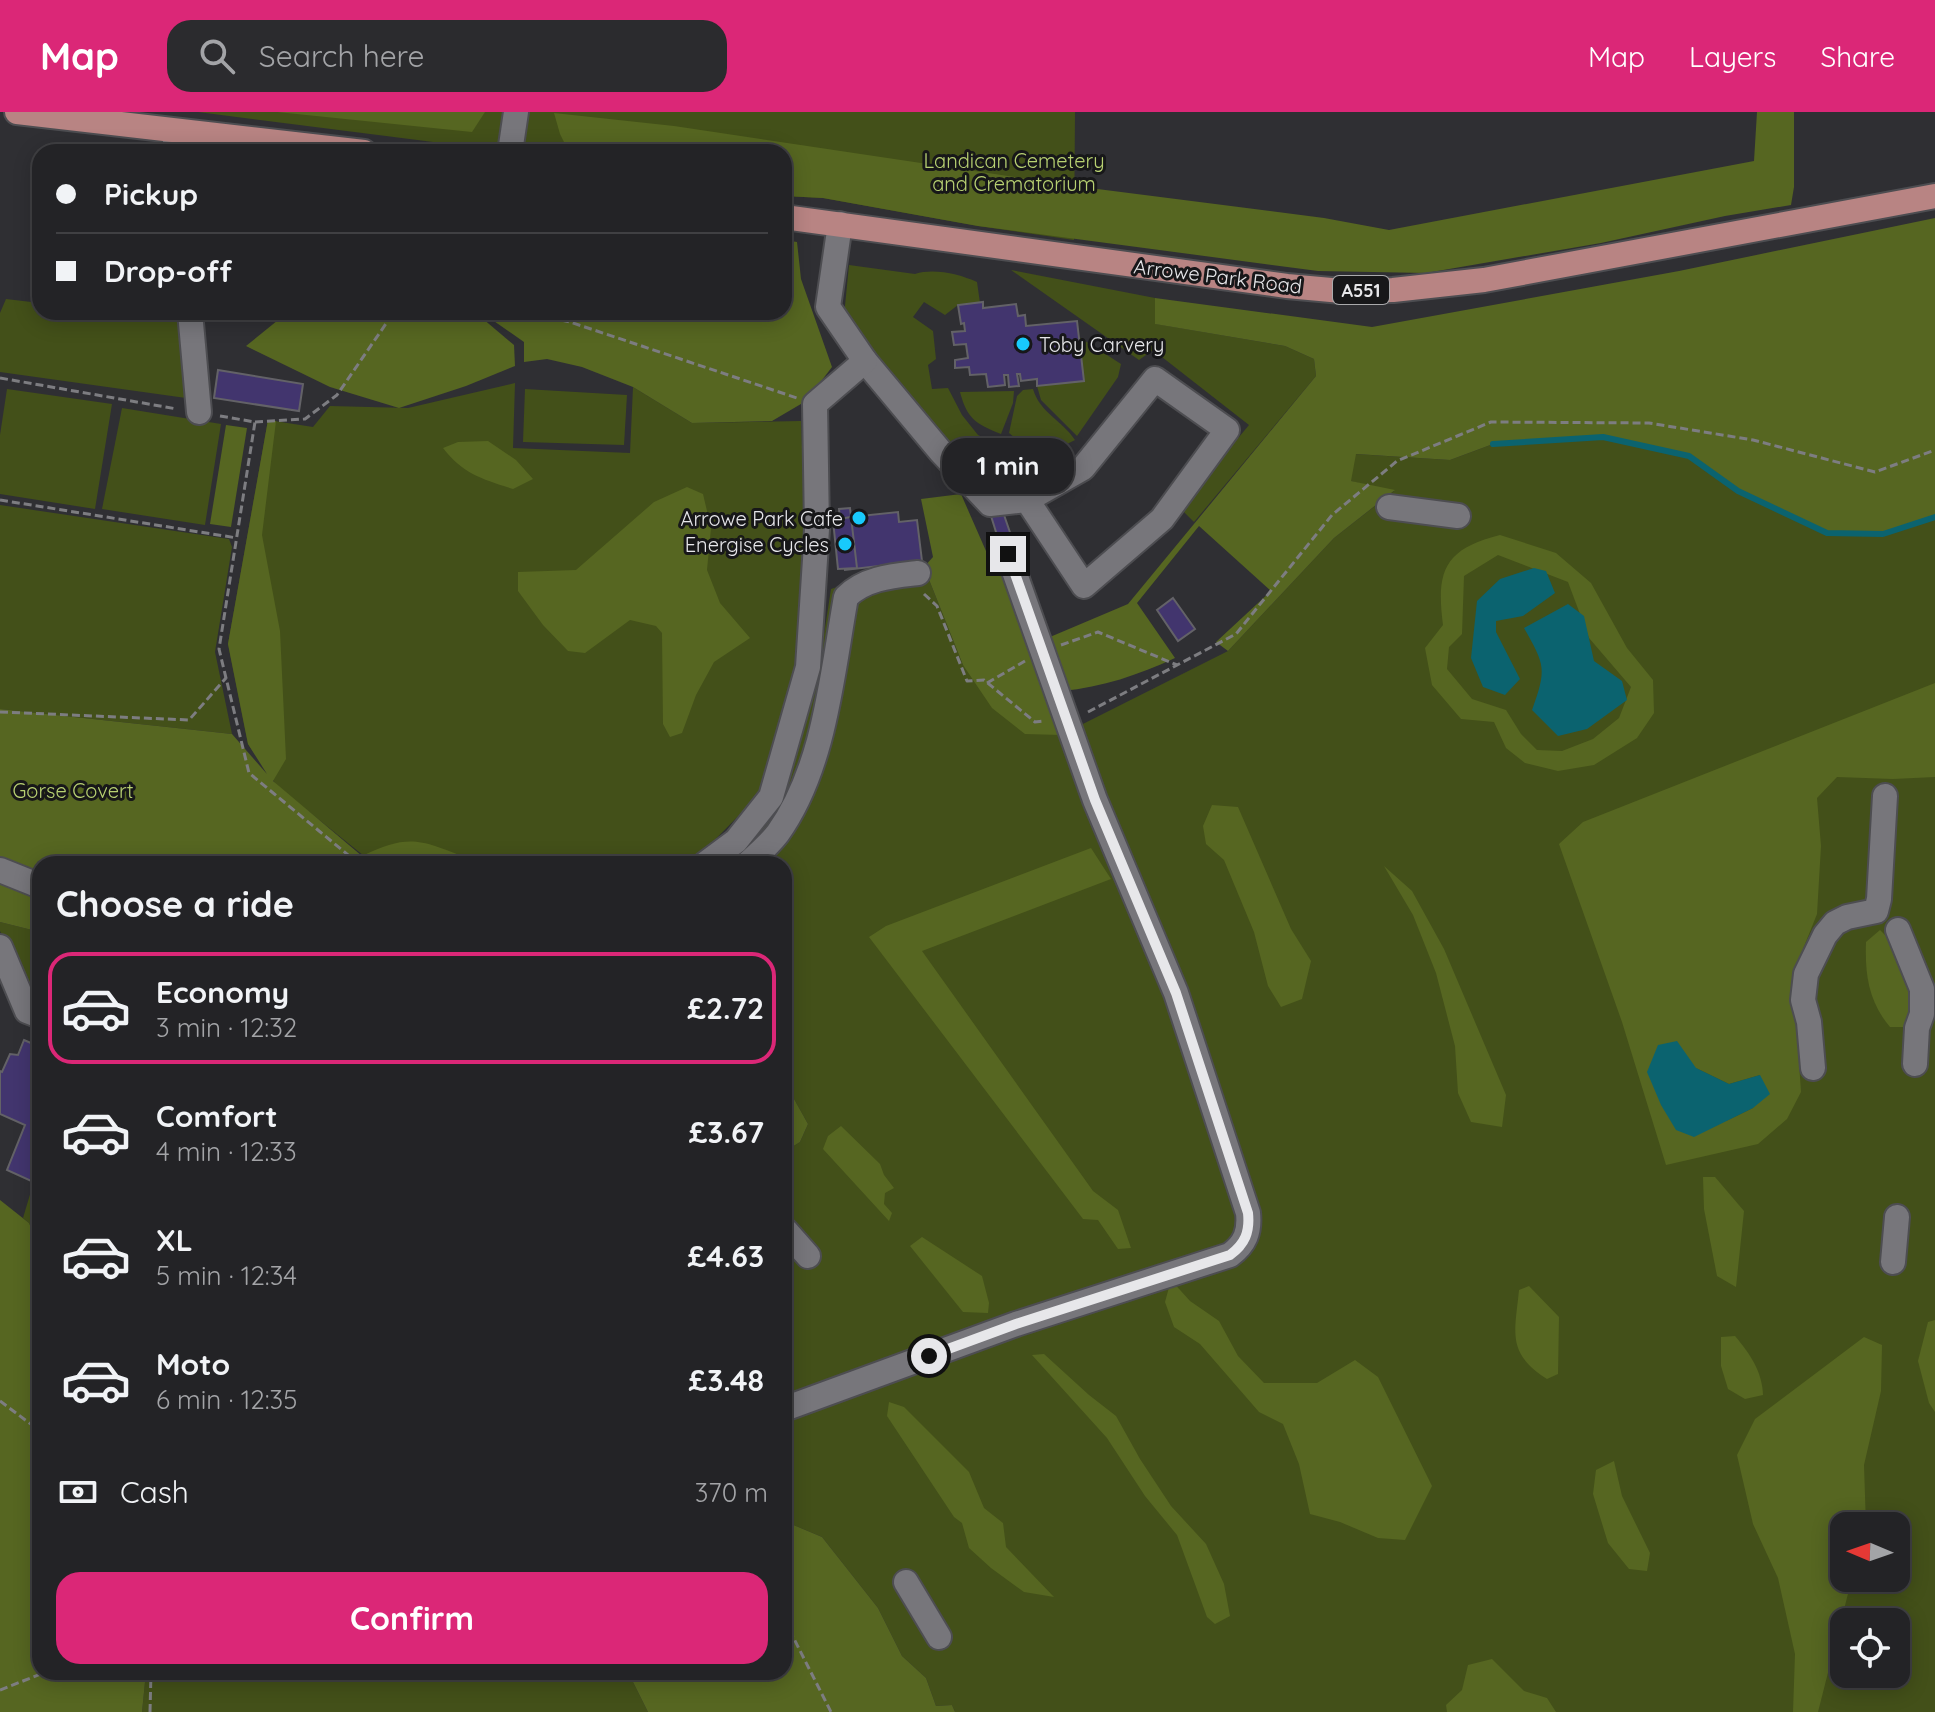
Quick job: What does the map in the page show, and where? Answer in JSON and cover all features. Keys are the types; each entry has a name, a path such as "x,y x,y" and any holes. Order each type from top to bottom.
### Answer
{"main road":[{"path":"17,112 175,142 213,144"},
{"name":"Arrowe Park Road","path":"792,218 1342,291 1393,290 1484,280 1935,196"}],"lane":[{"path":"511,144 516,112"},
{"path":"840,224 828,307 865,361 941,452 990,504 1027,500 1083,468 1155,379 1227,430 1162,519 1084,586 1027,500"},
{"path":"191,320 199,412"},
{"path":"716,856 736,841 771,797 808,667 817,529 815,404 865,361"},
{"path":"1389,507 1458,516"},
{"path":"792,1406 1016,1324 1230,1255 1240,1248 1250,1227 1176,993 1095,800 1008,554"},
{"path":"755,856 778,832 803,786 830,693 846,597 856,587 873,580 912,574"},
{"path":"1813,1068 1809,1022 1803,1000 1806,974 1825,935 1835,923 1876,911 1885,796"},
{"path":"0,870 32,883"},
{"path":"1898,930 1922,989 1915,1064"},
{"path":"0,947 27,1011 32,1013"},
{"path":"1893,1262 1897,1217"},
{"path":"792,1238 808,1256"},
{"path":"906,1582 939,1637"}],"path":[{"path":"0,385 0,378 255,422 305,419 337,395 389,320"},
{"path":"561,320 815,404"},
{"path":"255,422 219,649 249,773 349,856"},
{"path":"0,500 237,538"},
{"path":"912,574 937,606 967,681 985,682 1043,652 1098,632 1178,665"},
{"path":"0,712 189,720 226,678"},
{"path":"0,1401 32,1425"},
{"path":"792,1635 831,1712"},
{"path":"0,1690 32,1677"},
{"path":"150,1712 151,1680"}],"green space":[{"name":"Landican Cemetery and Crematorium","path":"198,112 1075,112 1074,240 823,198 792,196 792,144 449,144"},
{"path":"277,112 485,112 472,132"},
{"path":"1757,112 1794,112 1794,187 1791,205 1601,243 1426,273 1318,271 978,226 823,198 792,196 792,144 565,144 554,113 674,126 1074,186 1324,218 1389,230 1754,161"},
{"path":"1935,218 1935,517 1883,534 1827,533 1738,491 1689,456 1603,437 1493,444 1450,460 1356,454 1351,481 1395,490 1334,538 1228,651 1216,642 1271,591 1199,526 1137,603 1175,658 1120,679 1062,691 1050,637 1128,604 1316,376 1314,359 1285,346 1155,324 1155,298 1372,327 1679,271"},
{"path":"792,241 797,242 801,279 832,367 806,401 772,421 692,423 633,387 582,367 547,359 524,362 524,342 492,320 792,320"},
{"path":"849,265 915,274 946,273 977,282 980,303 958,305 945,315 924,302 913,317 933,331 936,359 928,365 932,389 948,388 962,415 978,435 1054,470 1010,492 999,491 976,475 908,398 844,316"},
{"path":"1011,270 1155,298 1156,324 1285,346 1314,359 1316,376 1194,522 1180,508 1249,425 1153,350 1139,360"},
{"path":"6,299 32,302 32,320 187,322 186,398 0,372 0,313"},
{"path":"278,320 484,320 514,345 515,366 399,408 330,387 246,346"},
{"path":"1079,337 1121,364 1118,377 1077,436 1041,400 1037,386 1083,381"},
{"path":"515,383 513,448 630,453 633,387 692,423 801,421 805,521 802,661 762,792 699,856 364,856 277,786 248,744 228,644 268,420 313,427 330,406 408,408"},
{"path":"7,389 112,404 95,509 0,494 0,435"},
{"path":"525,389 627,395 624,445 523,442"},
{"path":"1033,389 1041,404 1075,440 1055,450 1062,466 1009,433 1017,396 1023,390"},
{"path":"1014,391 1013,403 1001,434 969,415 960,392"},
{"path":"122,408 221,424 205,525 102,509"},
{"name":"Gorse Covert","path":"268,420 276,421 262,535 280,631 286,759 273,781 362,856 32,856 32,930 0,922 0,709 232,734 267,774 248,744 228,644"},
{"path":"226,425 247,428 231,527 210,524"},
{"path":"1603,437 1689,456 1738,491 1883,534 1935,517 1935,1712 955,1712 952,1705 936,1706 926,1678 902,1656 878,1608 822,1537 792,1524 792,1147 800,1142 808,1124 792,1095 792,856 733,856 738,853 819,667 831,589 877,574 924,567 963,665 1061,735 1228,651 1334,538 1394,491 1350,481 1355,454 1450,460 1493,444"},
{"path":"488,441 516,460 533,479 513,489 492,482 466,470 443,448 458,442"},
{"path":"687,487 703,494 711,528 707,570 720,603 750,638 714,662 696,695 682,733 670,737 663,724 662,633 656,626 630,620 585,653 568,651 543,625 518,591 518,572 576,570 654,502"},
{"path":"961,494 986,551 1014,592 1061,735 1025,734 992,708 963,665 924,567 933,557 921,499"},
{"path":"0,505 229,539 232,547 215,652 232,734 0,709"},
{"path":"1500,535 1556,553 1591,583 1627,648 1653,680 1654,713 1637,738 1594,765 1558,771 1525,763 1506,748 1494,722 1461,719 1432,685 1425,648 1443,625 1443,576 1456,555 1481,541","holes":["1498,555 1568,582 1589,638 1631,687 1619,718 1593,739 1562,751 1537,750 1521,734 1506,710 1472,699 1447,669 1449,647 1462,634 1464,576"]},
{"path":"1935,683 1935,777 1837,777 1817,798 1821,846 1817,914 1793,974 1801,1092 1787,1119 1758,1144 1666,1165 1622,1022 1559,844 1583,822","holes":["1696,1068 1729,1084 1760,1075 1753,1108 1726,1121"]},
{"path":"1212,805 1238,807 1291,929 1311,961 1302,999 1281,1007 1268,986 1254,932 1224,860 1206,844 1203,826"},
{"name":"Gorse Covert","path":"404,842 426,843 462,856 362,856"},
{"path":"1091,848 1111,879 922,951 1093,1191 1118,1210 1131,1248 1118,1249 1098,1220 1083,1219 869,937 886,926"},
{"path":"1384,866 1412,891 1444,949 1506,1095 1502,1127 1471,1122 1458,1093 1455,1046 1436,973 1413,915"},
{"path":"0,922 32,930 32,1001 0,931"},
{"path":"1880,930 1901,951 1916,1011 1904,1027 1890,1027 1869,987 1866,942"},
{"path":"792,1095 808,1124 800,1142 792,1147"},
{"path":"841,1126 880,1164 894,1188 885,1193 884,1204 892,1213 889,1221 823,1149 828,1136"},
{"path":"1703,1177 1715,1177 1744,1211 1736,1287 1717,1276 1704,1209"},
{"path":"32,1191 32,1230 23,1218"},
{"path":"0,1200 29,1223 32,1230 32,1680 145,1680 142,1712 0,1712"},
{"path":"922,1237 982,1276 989,1303 988,1313 963,1312 910,1246"},
{"path":"1171,1280 1190,1301 1219,1321 1238,1356 1264,1383 1317,1383 1355,1360 1378,1377 1432,1486 1405,1540 1378,1538 1340,1522 1310,1514 1299,1464 1283,1424 1259,1412 1200,1344 1174,1327 1165,1302"},
{"path":"1529,1286 1559,1317 1558,1374 1547,1379 1525,1360 1516,1340 1519,1290"},
{"path":"1935,1320 1935,1412 1929,1403 1918,1361 1928,1322"},
{"path":"1735,1336 1754,1363 1763,1395 1745,1399 1728,1389 1721,1366 1721,1337"},
{"path":"1864,1337 1882,1345 1881,1391 1864,1465 1866,1512 1830,1512 1830,1592 1848,1592 1844,1608 1830,1608 1830,1665 1818,1712 1793,1712 1795,1654 1778,1578 1753,1524 1737,1455 1755,1419"},
{"path":"1044,1354 1116,1416 1171,1506 1206,1544 1224,1584 1230,1616 1215,1624 1207,1617 1177,1535 1145,1496 1107,1438 1032,1355"},
{"path":"889,1402 904,1407 969,1472 984,1508 1003,1523 1006,1547 1054,1597 1024,1592 969,1548 962,1523 954,1517 887,1416"},
{"path":"1614,1461 1622,1496 1650,1553 1647,1571 1629,1569 1608,1543 1593,1494 1596,1470"},
{"path":"792,1524 822,1537 878,1608 902,1656 926,1678 936,1706 952,1705 955,1712 648,1712 632,1680 792,1680"},
{"path":"1492,1659 1524,1691 1547,1698 1556,1712 1447,1712 1446,1705 1462,1690 1468,1665"},
{"path":"145,1680 632,1680 648,1712 142,1712"}],"water":[{"path":"1534,568 1546,571 1555,593 1523,616 1496,621 1496,632 1520,679 1505,695 1483,687 1471,658 1477,601 1500,579"},
{"path":"1568,604 1584,616 1594,661 1622,681 1627,700 1587,729 1558,736 1532,710 1542,668 1524,628"},
{"path":"1677,1041 1696,1068 1729,1084 1760,1075 1770,1094 1753,1108 1694,1137 1676,1130 1647,1072 1658,1045"}],"building":[{"name":"Toby Carvery","path":"983,302 983,308 1016,304 1018,316 1025,315 1026,326 1077,321 1084,381 1037,386 1037,379 1021,381 1020,374 1017,374 1019,386 1009,387 1008,375 1004,375 1005,385 988,387 986,374 970,375 969,367 955,368 955,360 968,358 966,344 954,345 952,332 965,331 958,305"},
{"path":"218,370 303,384 299,411 214,398"},
{"path":"850,508 851,517 898,512 899,522 917,520 922,561 845,570 839,509"},
{"path":"1003,512 1014,544 1001,548 991,516"},
{"name":"Energise Cycles","path":"851,517 857,568 838,569 833,520"},
{"path":"1173,598 1195,629 1178,641 1157,610"},
{"path":"24,1040 32,1044 32,1181 7,1170 25,1125 0,1114 0,1071 10,1054 18,1055"}],"waterway":[{"path":"1493,444 1603,437 1689,456 1738,491 1827,533 1883,534 1935,517"}],"place":[{"name":"Toby Carvery","path":"1023,344"},
{"name":"Arrowe Park Cafe","path":"859,518"},
{"name":"Energise Cycles","path":"845,544"}],"route":[{"path":"929,1356 1016,1324 1230,1255 1240,1248 1250,1227 1176,993 1095,800 1008,554"}]}
